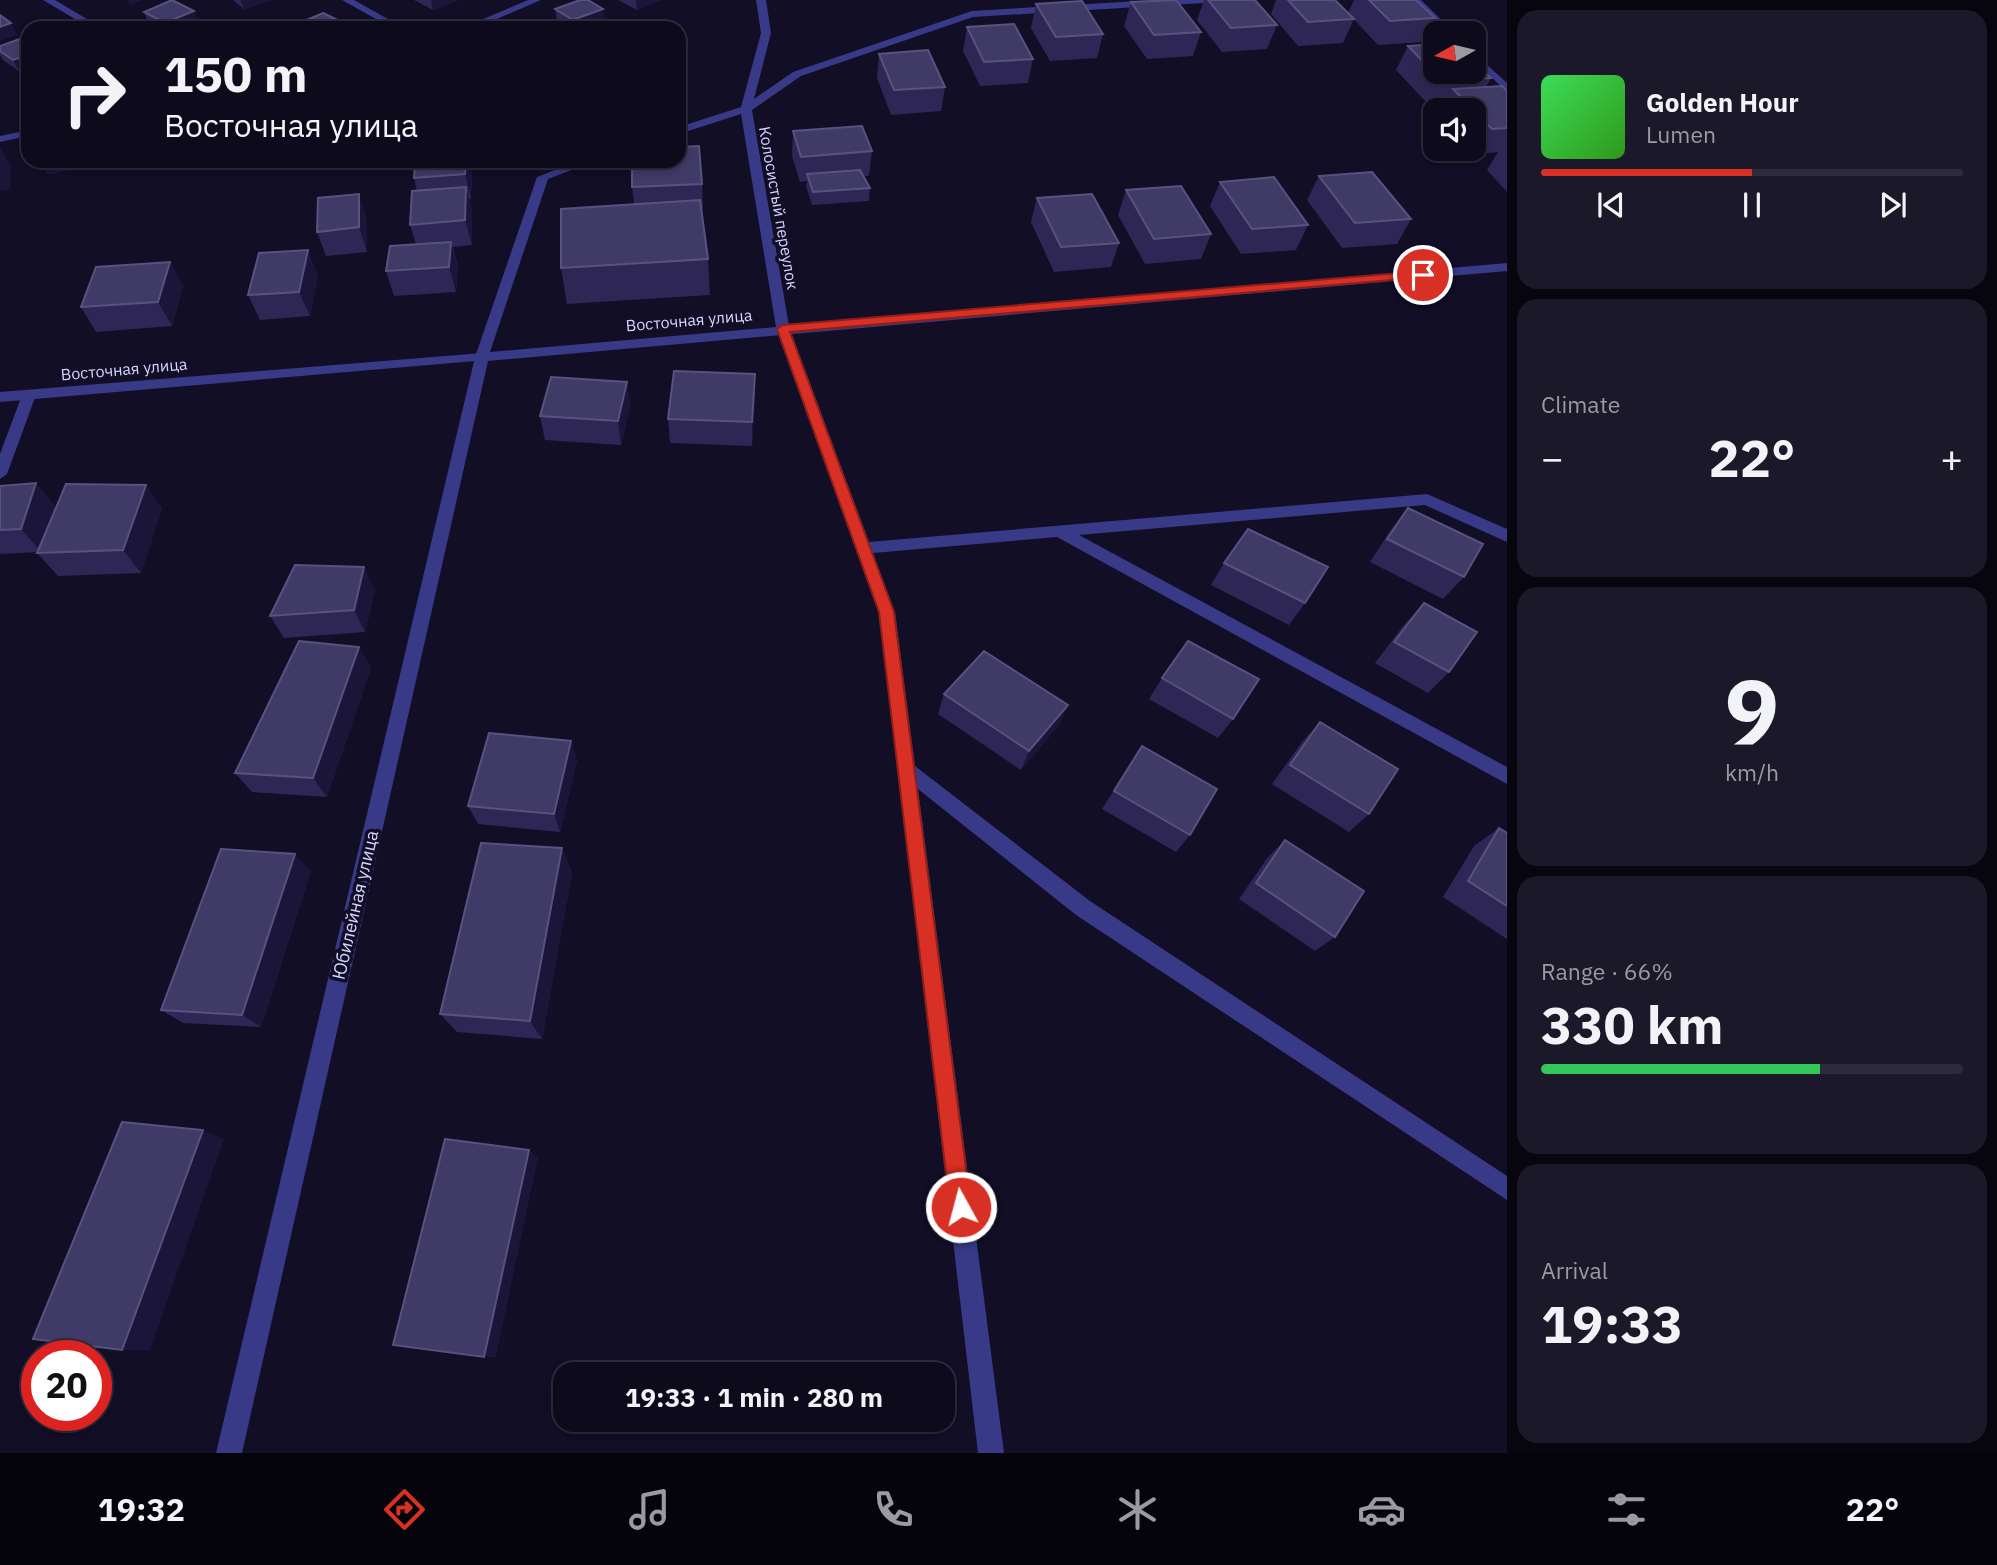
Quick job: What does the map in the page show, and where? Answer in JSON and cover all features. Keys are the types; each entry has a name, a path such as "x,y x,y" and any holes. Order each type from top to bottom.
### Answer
{"street":[{"path":"48,0 85,21"},
{"path":"347,0 386,21"},
{"path":"484,21 536,0"},
{"path":"686,129 746,108 765,33 761,0"},
{"name":"Колосистый переулок","path":"991,1453 887,612 783,329 746,108 797,74 972,14 1203,0"},
{"path":"1416,0 1438,21"},
{"path":"1486,68 1507,89"},
{"path":"0,139 21,134"},
{"name":"Юбилейная улица","path":"229,1453 482,357 543,177 569,168"},
{"name":"Восточная улица","path":"0,397 1507,267"},
{"path":"0,474 29,395"},
{"path":"863,548 1427,499 1507,536"},
{"path":"1059,531 1507,776"},
{"path":"907,770 1083,908 1507,1189"}],"building":[{"path":"172,0 194,11 170,21 161,21 144,12"},
{"path":"580,0 588,0 603,9 573,20 555,9"},
{"path":"1176,0 1201,32 1154,35 1131,2"},
{"path":"1208,0 1255,0 1277,25 1231,28"},
{"path":"1288,0 1335,0 1354,19 1308,22"},
{"path":"1369,0 1416,0 1435,18 1390,21"},
{"path":"1082,1 1103,34 1056,37 1036,4"},
{"path":"323,13 340,21 304,21"},
{"path":"0,15 11,23 0,27"},
{"path":"1014,24 1033,59 984,62 967,27"},
{"path":"21,38 21,57 13,60 0,51 0,46"},
{"path":"1423,45 1423,61 1408,46"},
{"path":"928,50 945,87 894,90 879,54"},
{"path":"1502,86 1507,91 1507,128 1492,129 1486,123 1486,98 1462,98 1453,89"},
{"path":"862,126 872,151 801,157 793,131"},
{"path":"699,146 702,184 632,187 632,168 686,168 686,147"},
{"path":"415,168 465,168 465,174 414,178"},
{"path":"860,170 870,188 813,192 807,174"},
{"path":"1372,172 1411,219 1355,223 1319,176"},
{"path":"1274,177 1308,225 1252,229 1220,182"},
{"path":"1181,186 1211,234 1154,239 1126,190"},
{"path":"466,187 465,220 410,225 412,191"},
{"path":"359,194 359,227 317,232 318,198"},
{"path":"1092,194 1119,243 1061,247 1037,198"},
{"path":"700,200 708,259 561,268 561,209"},
{"path":"451,242 449,267 386,271 390,246"},
{"path":"308,250 299,292 248,295 259,253"},
{"path":"170,262 158,302 81,307 96,267"},
{"path":"674,371 755,374 752,422 668,419"},
{"path":"551,377 627,382 618,421 540,416"},
{"path":"36,483 21,529 0,530 0,486"},
{"path":"66,484 146,485 123,550 37,553"},
{"path":"1408,508 1483,544 1464,577 1387,539"},
{"path":"1248,529 1328,567 1305,603 1224,563"},
{"path":"295,565 364,567 354,610 270,616"},
{"path":"1424,603 1477,632 1449,672 1394,642"},
{"path":"299,641 359,647 313,778 235,773"},
{"path":"1188,641 1259,679 1233,719 1162,678"},
{"path":"984,651 1068,705 1029,751 944,694"},
{"path":"1320,722 1398,769 1369,814 1290,765"},
{"path":"489,733 571,741 554,814 468,806"},
{"path":"1142,746 1217,789 1190,835 1114,791"},
{"path":"1499,828 1507,833 1507,906 1468,881"},
{"path":"1285,840 1364,891 1335,937 1256,883"},
{"path":"481,843 562,848 530,1021 440,1014"},
{"path":"221,849 295,854 242,1015 161,1010"},
{"path":"122,1122 203,1130 122,1350 112,1349 112,1340 33,1339"},
{"path":"445,1139 529,1150 484,1357 393,1345"}],"route":[{"path":"961,1207 887,612 783,329 1423,275"}]}
